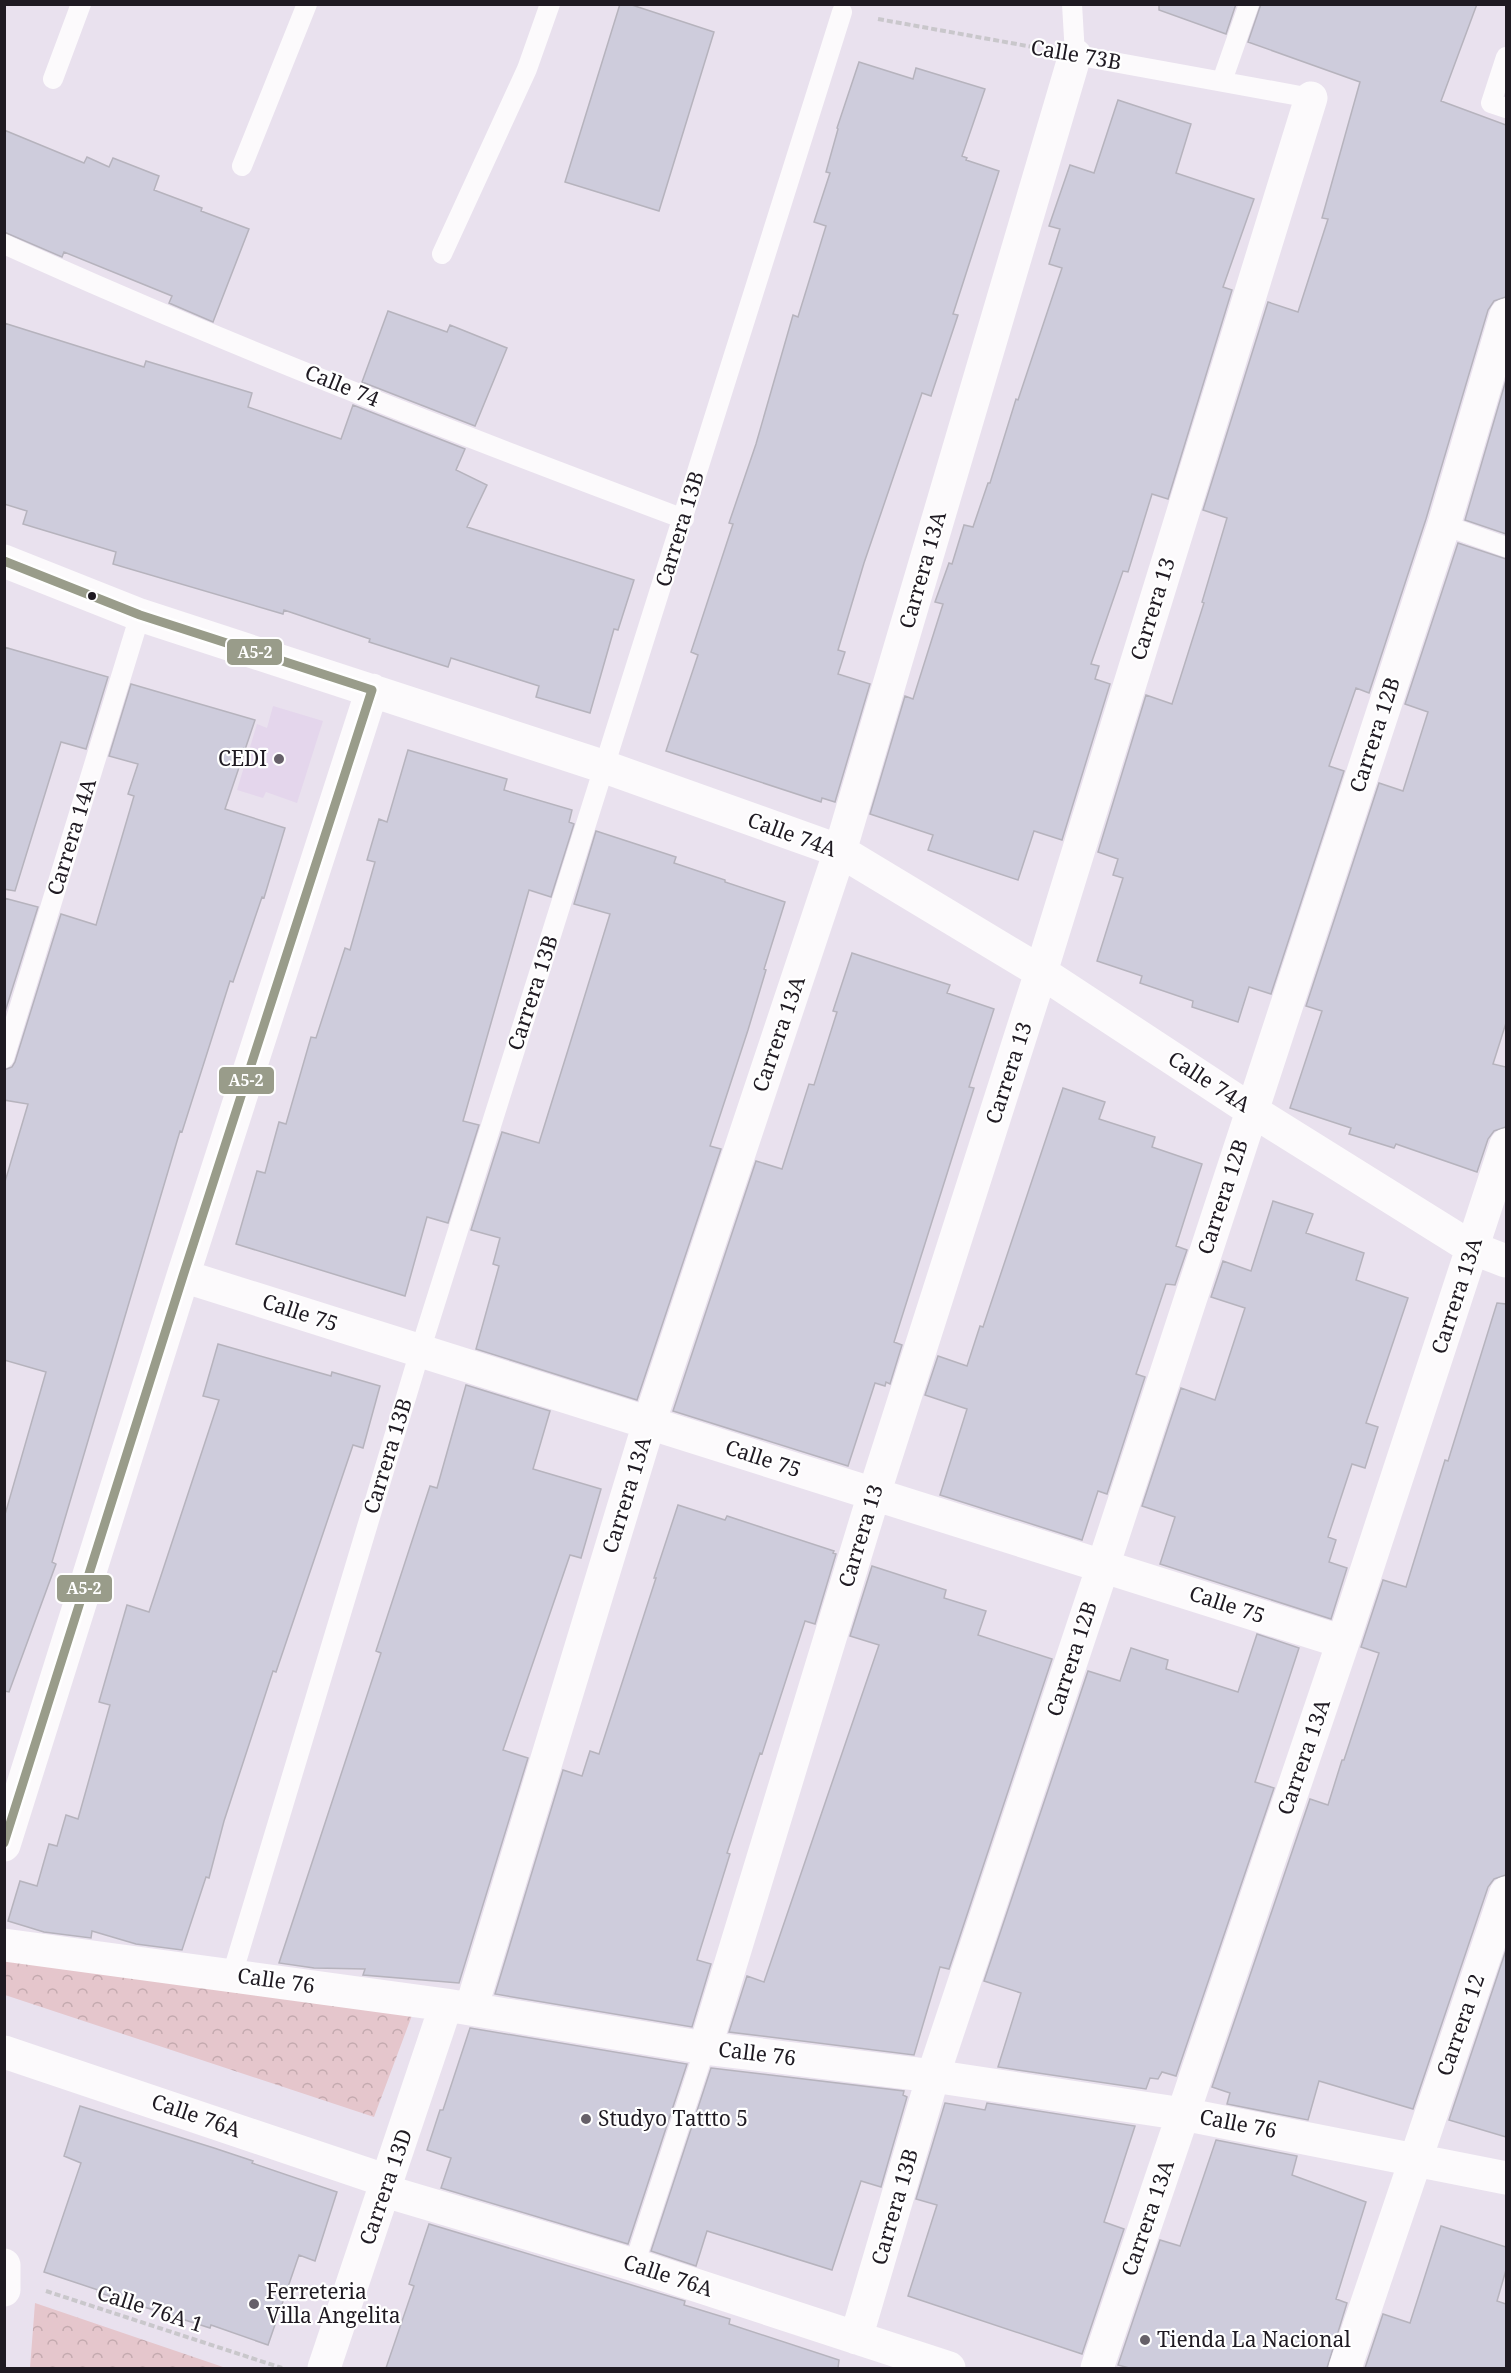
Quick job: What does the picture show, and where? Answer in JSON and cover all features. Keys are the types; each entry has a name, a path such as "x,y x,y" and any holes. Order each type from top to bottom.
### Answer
{"street":[{"name":"Carrera 13A","path":"459,2007 649,1423 840,851 1075,55"},
{"name":"Carrera 13","path":"705,2048 874,1494 1041,972 1311,98"},
{"name":"Carrera 12B","path":"933,2076 1103,1566 1444,525 1506,315"},
{"name":"Calle 74A","path":"4,561 141,615 605,767 840,851 1041,972 1251,1110 1472,1248 1506,1261"},
{"path":"4,1845 183,1276 372,690"},
{"name":"Carrera 13A","path":"1097,2368 1343,1642 1506,1145"},
{"name":"Calle 75","path":"183,1276 1343,1642"},
{"name":"Carrera 12","path":"1345,2368 1506,1893"},
{"name":"Calle 76","path":"4,1945 459,2007 705,2048 933,2076 1183,2114 1415,2158 1506,2178"},
{"name":"Carrera 13D","path":"324,2368 386,2186 459,2007"},
{"name":"Calle 76A","path":"4,2052 386,2186 949,2368"},
{"name":"Carrera 13B","path":"856,2338 933,2076"}],"lane":[{"path":"53,80 81,4"},
{"path":"242,166 307,4"},
{"path":"442,254 527,69 550,4"},
{"path":"1072,4 1075,55"},
{"path":"1222,81 1249,4"},
{"name":"Carrera 13B","path":"232,1975 420,1351 842,12"},
{"name":"Calle 73B","path":"1075,55 1311,98"},
{"path":"1499,106 1506,57"},
{"name":"Calle 74","path":"4,244 98,286 466,438 684,519"},
{"path":"1444,525 1506,547"},
{"name":"Carrera 14A","path":"4,1058 141,615"},
{"path":"634,2265 705,2048"}],"path":[{"name":"Calle 73B","path":"842,12 1075,55"},
{"name":"Calle 76A 1","path":"5,2278 284,2368"}],"shaded area":[{"name":"CEDI","path":"273,706 323,721 297,803 266,792 263,798 237,790 257,724 267,728"}],"green space":[{"path":"5,1953 414,2010 374,2117 5,1995"},
{"path":"35,2303 226,2368 30,2368"}],"building":[{"path":"620,4 629,4 714,32 659,211 565,182"},
{"path":"1159,4 1236,4 1226,34 1159,10"},
{"path":"1261,4 1477,4 1441,101 1506,125 1506,297 1494,301 1488,310 1426,519 1369,693 1356,688 1329,766 1344,771 1271,994 1249,987 1238,1022 1192,1007 1193,1001 1140,983 1142,976 1097,961 1123,878 1113,875 1118,859 1098,852 1146,695 1172,704 1204,603 1202,602 1227,518 1203,510 1268,302 1298,312 1328,219 1322,218 1360,82 1248,42"},
{"path":"859,62 913,79 916,68 985,89 962,156 967,158 966,160 999,171 953,314 958,315 931,396 922,393 864,563 838,650 845,652 838,674 870,684 835,802 822,798 821,802 666,751 698,655 691,652 733,524 729,523 756,444 793,315 798,317 826,226 814,222 830,173 826,172 837,128"},
{"path":"1118,100 1191,124 1176,173 1254,199 1223,287 1232,290 1168,499 1152,494 1128,572 1123,571 1091,664 1099,666 1095,679 1110,684 1062,840 1034,831 1018,880 928,850 933,835 870,814 905,696 913,699 943,604 935,602 949,563 952,564 964,525 973,527 988,483 990,483 1016,399 1018,400 1062,268 1049,264 1060,229 1049,226 1070,165 1094,173"},
{"path":"4,130 84,163 87,157 109,167 113,158 159,176 154,190 249,229 213,322 169,303 172,296 64,252 62,257 4,232"},
{"path":"388,311 447,332 450,325 507,348 475,426 362,382"},
{"path":"4,323 144,367 146,361 252,393 248,407 341,439 353,405 465,449 456,470 487,485 467,527 634,580 618,630 614,629 590,713 536,697 539,686 451,658 448,667 369,642 370,639 284,610 283,614 113,564 116,552 23,524 27,511 4,504"},
{"path":"1506,380 1506,534 1465,520"},
{"path":"1458,543 1506,559 1506,1023 1493,1064 1506,1067 1506,1127 1494,1131 1488,1139 1477,1172 1396,1144 1394,1148 1349,1134 1351,1128 1290,1108 1322,1011 1306,1006 1379,783 1403,791 1428,712 1405,704"},
{"path":"4,647 108,677 86,749 61,742 15,891 4,889"},
{"path":"131,684 255,720 225,809 285,828 264,898 262,897 233,982 230,981 182,1132 180,1131 52,1562 56,1564 9,1692 4,1691 4,1518 46,1372 4,1360 4,1185 28,1104 4,1100 4,1070 12,1067 15,1062 61,914 96,925 134,796 128,794 138,764 109,756"},
{"path":"408,750 507,779 504,790 572,810 569,822 574,824 551,897 529,890 463,1121 479,1125 448,1223 427,1217 405,1296 236,1244 257,1171 265,1173 279,1122 286,1124 311,1037 316,1038 345,948 350,950 375,862 367,860 379,819 387,822"},
{"path":"596,831 676,857 674,863 785,902 748,1030 710,1146 721,1149 637,1400 476,1349 499,1266 493,1264 500,1238 471,1230 502,1132 539,1143 610,914 574,904"},
{"path":"4,898 38,907 4,1015"},
{"path":"852,953 950,985 947,993 994,1009 969,1087 974,1088 894,1342 902,1345 890,1384 886,1382 885,1386 875,1383 848,1466 673,1411 756,1161 782,1169 809,1084 814,1085 837,1012 833,1011"},
{"path":"1063,1088 1105,1102 1099,1119 1155,1137 1152,1147 1202,1164 1176,1246 1187,1250 1175,1285 1166,1284 1136,1374 1145,1377 1107,1494 1098,1491 1082,1540 940,1495 967,1409 925,1395 938,1356 967,1366 980,1326 983,1327"},
{"path":"1273,1201 1313,1214 1306,1233 1364,1253 1356,1280 1408,1298 1366,1423 1378,1427 1365,1468 1352,1464 1328,1537 1336,1540 1329,1562 1347,1568 1331,1619 1160,1564 1175,1517 1142,1506 1181,1388 1215,1400 1245,1308 1211,1297 1223,1261 1251,1271"},
{"path":"1497,1303 1506,1304 1506,1875 1494,1879 1488,1887 1413,2109 1319,2081 1308,2120 1227,2104 1230,2093 1212,2087 1310,1799 1328,1805 1379,1653 1361,1647 1383,1580 1406,1587"},
{"path":"218,1344 331,1376 332,1372 380,1386 363,1448 353,1445 276,1672 273,1671 224,1821 209,1878 206,1877 182,1950 136,1944 92,1931 91,1938 44,1932 8,1921 20,1881 37,1886 49,1844 57,1846 66,1815 78,1819 110,1705 99,1702 127,1605 149,1612 219,1400 203,1396"},
{"path":"466,1385 550,1411 533,1469 601,1489 581,1558 570,1555 503,1750 528,1758 459,1983 363,1975 365,1969 314,1968 279,1963 381,1653 376,1651 430,1486 437,1488"},
{"path":"678,1505 725,1520 727,1516 834,1551 833,1553 836,1554 815,1624 805,1621 727,1853 730,1854 697,1960 711,1964 692,2027 495,1994 563,1770 582,1776 590,1751 599,1754"},
{"path":"872,1566 946,1590 944,1598 986,1611 978,1635 1052,1659 949,1969 940,1967 914,2055 729,2032 747,1976 764,1982 879,1645 850,1636"},
{"path":"1257,1634 1299,1648 1255,1782 1274,1788 1176,2076 1162,2072 1158,2079 1150,2078 1146,2089 998,2067 1021,1993 984,1981 1088,1671 1120,1681 1131,1648 1168,1660 1166,1669 1238,1692"},
{"path":"1506,1950 1506,2137 1449,2120"},
{"path":"470,2028 687,2064 628,2244 441,2188 451,2158 427,2150"},
{"path":"711,2068 904,2091 903,2095 907,2097 881,2187 861,2181 832,2270 707,2231 696,2266 651,2251"},
{"path":"945,2103 985,2110 987,2103 1135,2126 1104,2222 1124,2229 1082,2354 908,2296 937,2205 916,2199"},
{"path":"80,2106 253,2161 252,2163 337,2192 315,2261 299,2255 268,2345 211,2325 210,2328 97,2292 98,2290 44,2272 81,2163 64,2156"},
{"path":"1216,2140 1297,2156 1292,2175 1366,2202 1336,2299 1347,2303 1327,2368 1129,2368 1118,2365 1160,2240 1180,2246"},
{"path":"429,2224 685,2301 684,2305 730,2319 729,2324 839,2360 838,2368 386,2368 414,2286 409,2284"},
{"path":"1441,2226 1506,2247 1506,2270 1497,2301 1506,2304 1506,2368 1365,2368 1383,2314 1410,2323"}],"transit line":[{"name":"A5-2","path":"4,561 140,615 372,690 183,1276 4,1843"}],"place":[{"name":"CEDI","path":"279,759"},
{"name":"Studyo Tattto 5","path":"586,2119"},
{"name":"Ferreteria Villa Angelita","path":"254,2304"},
{"name":"Tienda La Nacional","path":"1145,2340"}]}
